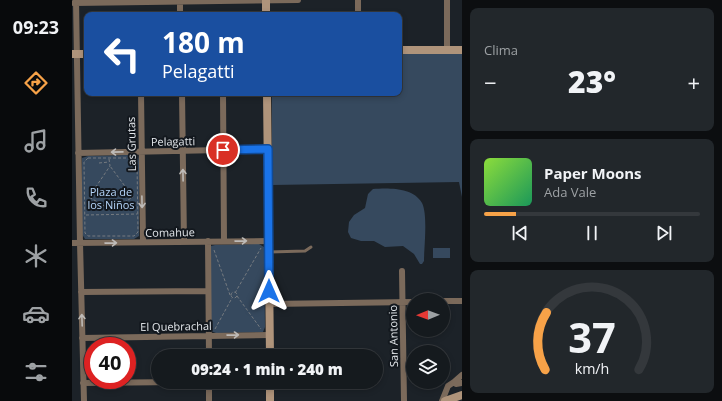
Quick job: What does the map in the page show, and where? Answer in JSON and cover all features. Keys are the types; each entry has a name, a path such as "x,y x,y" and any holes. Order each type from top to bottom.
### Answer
{"street":[{"path":"266,0 266,12"},
{"path":"84,383 76,156 74,54 75,2 298,0"},
{"path":"358,0 358,12"},
{"path":"447,0 447,50"},
{"path":"180,1 180,12"},
{"path":"402,50 462,50"},
{"name":"Las Grutas","path":"141,96 143,242"},
{"path":"182,96 184,242"},
{"path":"222,96 224,241"},
{"path":"267,96 269,241 263,249 269,304 270,349"},
{"name":"Pelagatti","path":"76,156 142,152 268,149"},
{"path":"208,241 209,349"},
{"name":"Comahue","path":"72,243 269,241"},
{"name":"San Antonio","path":"402,271 404,401"},
{"path":"81,292 208,291"},
{"path":"450,301 462,301"},
{"path":"269,304 406,302"},
{"name":"El Quebrachal","path":"82,338 269,335"},
{"path":"444,401 448,386 462,375"},
{"path":"136,382 151,382"},
{"path":"454,382 456,384 462,384"},
{"path":"84,389 84,401"},
{"path":"209,389 209,401"},
{"path":"270,389 270,401"},
{"path":"444,401 462,395"}],"lane":[{"path":"263,249 305,251 311,247"}],"path":[{"path":"88,158 110,158 133,158 137,162 138,232 134,236 88,236 85,233 85,215 78,198 84,162 88,158"},
{"path":"89,197 110,166 110,158"},
{"path":"99,163 110,162"},
{"path":"110,166 133,197"},
{"path":"78,198 89,197 111,210"},
{"path":"111,210 133,197 137,197"},
{"path":"85,215 137,214"},
{"path":"212,251 214,248 232,298"},
{"path":"230,295 233,292 235,293 263,249"},
{"path":"235,293 261,330 263,327"},
{"path":"214,330 232,298 237,296"}],"green space":[{"path":"402,54 462,54 462,197 459,182 272,185 272,96 402,96"},
{"name":"Plaza de los Niños","path":"88,156 138,156 139,161 139,236 134,239 85,239 82,234 82,158"},
{"path":"373,189 393,189 406,191 413,194 422,203 424,208 425,223 424,261 422,264 420,264 414,254 403,246 385,247 374,241 361,241 351,238 348,232 349,222 354,215 365,208 368,194"},
{"path":"259,244 264,247 265,327 263,332 216,333 211,331 211,246"},
{"path":"433,248 450,248 450,258 433,258"}],"route":[{"path":"223,150 268,149 269,291"}]}
